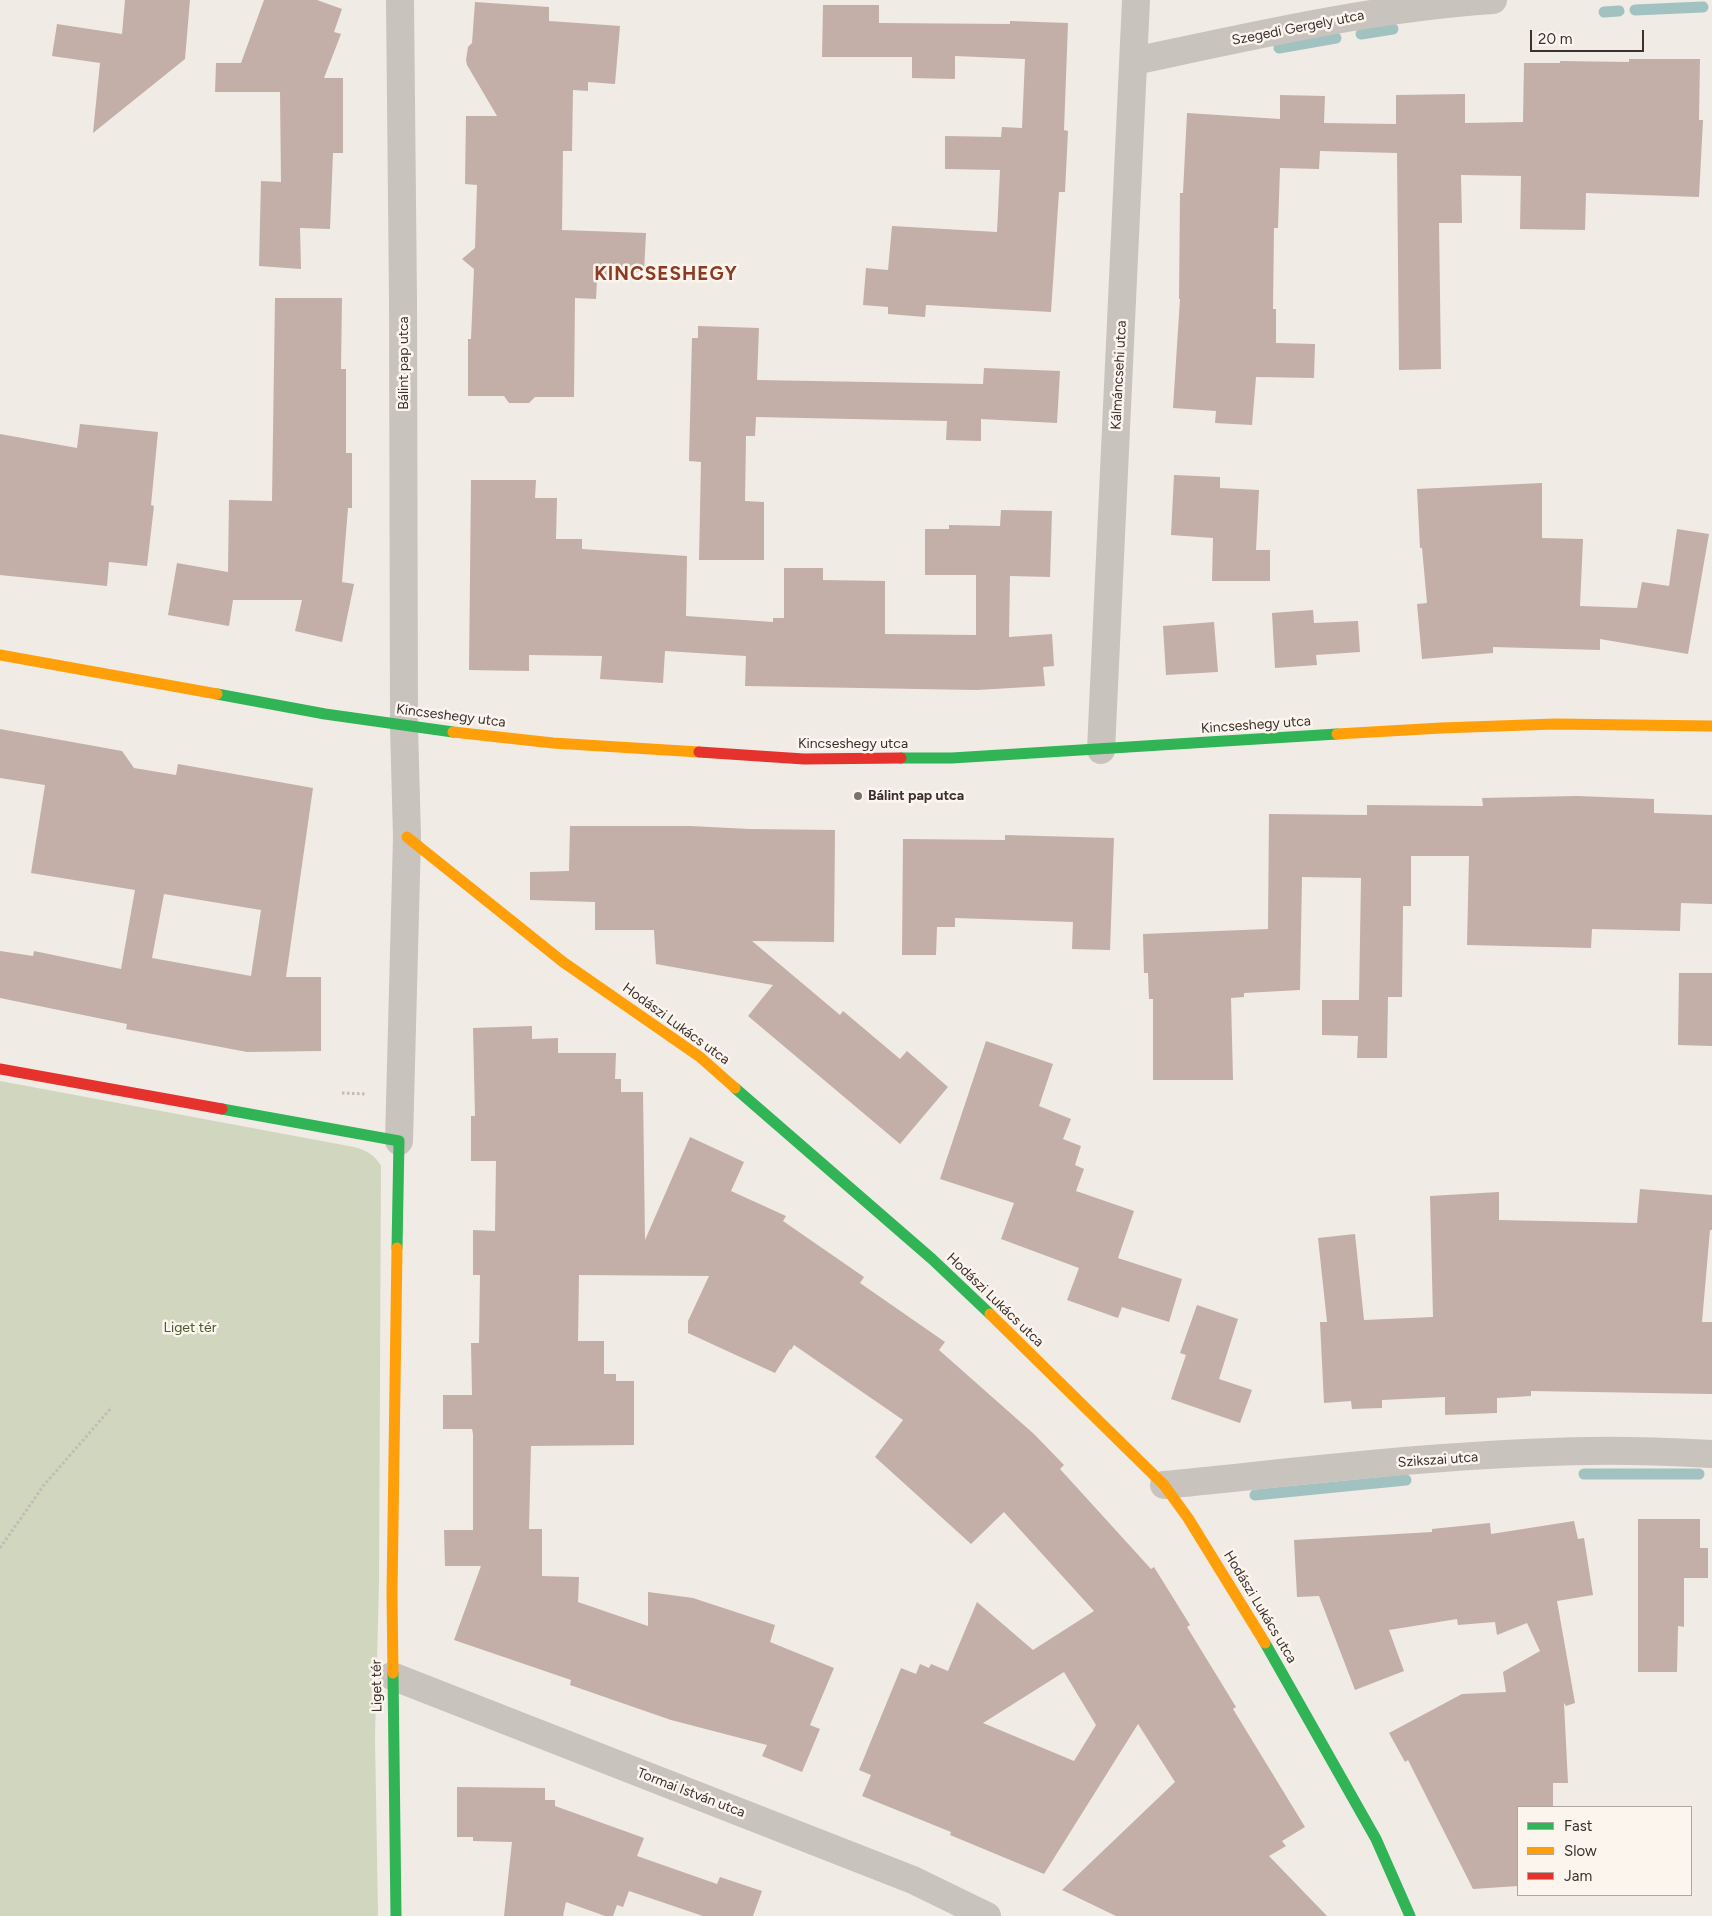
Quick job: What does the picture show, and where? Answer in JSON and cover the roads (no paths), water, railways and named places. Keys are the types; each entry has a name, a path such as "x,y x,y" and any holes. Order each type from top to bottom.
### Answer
{"street":[{"name":"Bálint pap utca","path":"400,0 404,300 404,726 407,837 400,1142"},
{"name":"Kálmáncsehi utca","path":"1101,750 1136,0"},
{"name":"Szegedi Gergely utca","path":"1134,61 1252,36 1396,10 1493,0"},
{"name":"Kincseshegy utca","path":"0,655 324,714 404,726 553,743 804,759 952,758 1441,728 1555,724 1712,726"},
{"name":"Hodászi Lukács utca","path":"407,837 563,962 700,1057 876,1208 938,1265 1164,1485 1188,1518 1297,1697 1376,1839 1410,1916"},
{"path":"0,1069 400,1142"},
{"name":"Liget tér","path":"396,1916 392,1594 400,1142"},
{"name":"Szikszai utca","path":"1164,1485 1417,1460 1482,1456 1589,1451 1712,1454"},
{"name":"Tormai István utca","path":"392,1676 913,1880 987,1916"}],"waterway":[{"path":"1635,10 1703,7"},
{"path":"1604,12 1619,11"},
{"path":"1361,34 1393,29"},
{"path":"1279,48 1336,38"},
{"path":"1584,1474 1699,1474"},
{"path":"1255,1495 1406,1480"}],"place":[{"name":"Bálint pap utca","path":"858,796"}],"district":[{"name":"KINCSESHEGY","path":"666,274"}]}
